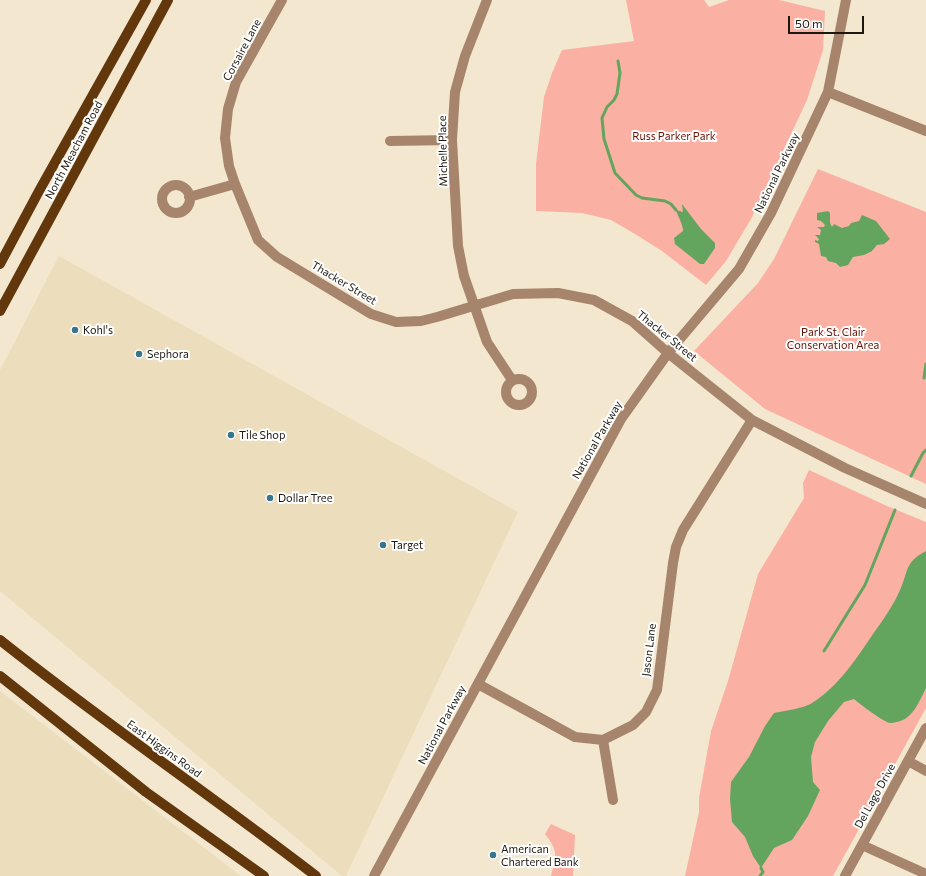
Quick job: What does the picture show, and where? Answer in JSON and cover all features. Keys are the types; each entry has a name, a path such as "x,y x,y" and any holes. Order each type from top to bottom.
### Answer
{"main road":[{"name":"North Meacham Road","path":"0,264 42,185 146,0"},
{"name":"North Meacham Road","path":"0,311 168,0"},
{"path":"0,634 15,652"},
{"name":"East Higgins Road","path":"0,640 113,726 262,834 316,876"},
{"path":"0,676 146,792 264,876"}],"street":[{"name":"Corsaire Lane","path":"235,184 229,166 225,138 228,109 236,82 282,0"},
{"name":"Michelle Place","path":"487,0 464,56 455,92 452,140 458,246 464,276 486,342 512,380"},
{"name":"National Parkway","path":"374,876 621,419 668,353 738,269 772,213 828,92 846,0"},
{"path":"828,92 926,131"},
{"path":"390,142 452,140"},
{"path":"189,197 235,184"},
{"name":"Thacker Street","path":"235,184 258,240 277,257 371,314 396,322 421,321 513,294 558,293 594,300 632,321 668,353 752,420 845,468 926,504"},
{"name":"Jason Lane","path":"603,740 633,725 646,712 656,690 676,547 683,530 752,420"},
{"path":"478,684 575,737 603,740 613,800"},
{"name":"Del Lago Drive","path":"845,876 926,728"},
{"path":"908,761 926,771"},
{"path":"862,845 926,874"}],"shaded area":[{"path":"682,204 701,229 715,243 715,248 704,264 700,264 675,244 674,238 683,231 676,210 683,212"},
{"path":"828,211 830,213 830,223 832,227 834,224 842,228 849,226 851,223 859,221 862,215 876,221 890,239 884,244 877,245 872,251 864,255 853,257 848,265 840,267 836,263 828,261 826,257 821,256 819,244 815,242 815,240 818,241 819,239 815,235 820,235 821,230 817,227 824,227 825,225 821,221 817,220 817,213"},
{"path":"59,256 518,512 346,876 342,876 0,591 0,370"},
{"path":"926,551 926,688 920,701 915,709 905,719 890,723 866,709 854,699 844,702 828,721 815,742 811,757 813,782 820,790 808,816 792,840 774,848 761,868 753,856 745,837 732,822 730,799 731,782 749,757 765,726 774,713 809,705 831,689 846,672 891,607 900,590 910,563"},
{"path":"0,691 241,876 0,876"}],"green space":[{"name":"Russ Parker Park","path":"626,0 704,0 709,7 729,0 779,0 825,11 823,50 807,100 751,219 726,261 706,285 662,251 611,220 582,213 536,211 536,164 544,97 552,73 562,50 634,41"},
{"name":"Park St. Clair Conservation Area","path":"818,169 926,212 926,484 765,409 694,351 758,283 774,259"},
{"path":"809,470 887,506 926,522 926,708 833,876 685,876 699,812 699,798 711,731 728,681 758,574 804,498 803,483"},
{"path":"551,824 575,835 573,876 551,876 555,854 553,845 545,834"}],"waterway":[{"path":"618,61 620,73 617,94 614,100 607,107 602,118 604,139 615,173 636,195 642,198 665,201 671,204 676,210"},
{"path":"924,378 926,364"},
{"path":"911,476 926,450"},
{"path":"824,651 865,585 895,510"},
{"path":"760,876 763,872 761,868"}],"place":[{"name":"Kohl's","path":"75,330"},
{"name":"Sephora","path":"139,354"},
{"name":"Tile Shop","path":"231,435"},
{"name":"Dollar Tree","path":"270,498"},
{"name":"Target","path":"383,545"},
{"name":"American Chartered Bank","path":"493,855"}]}
